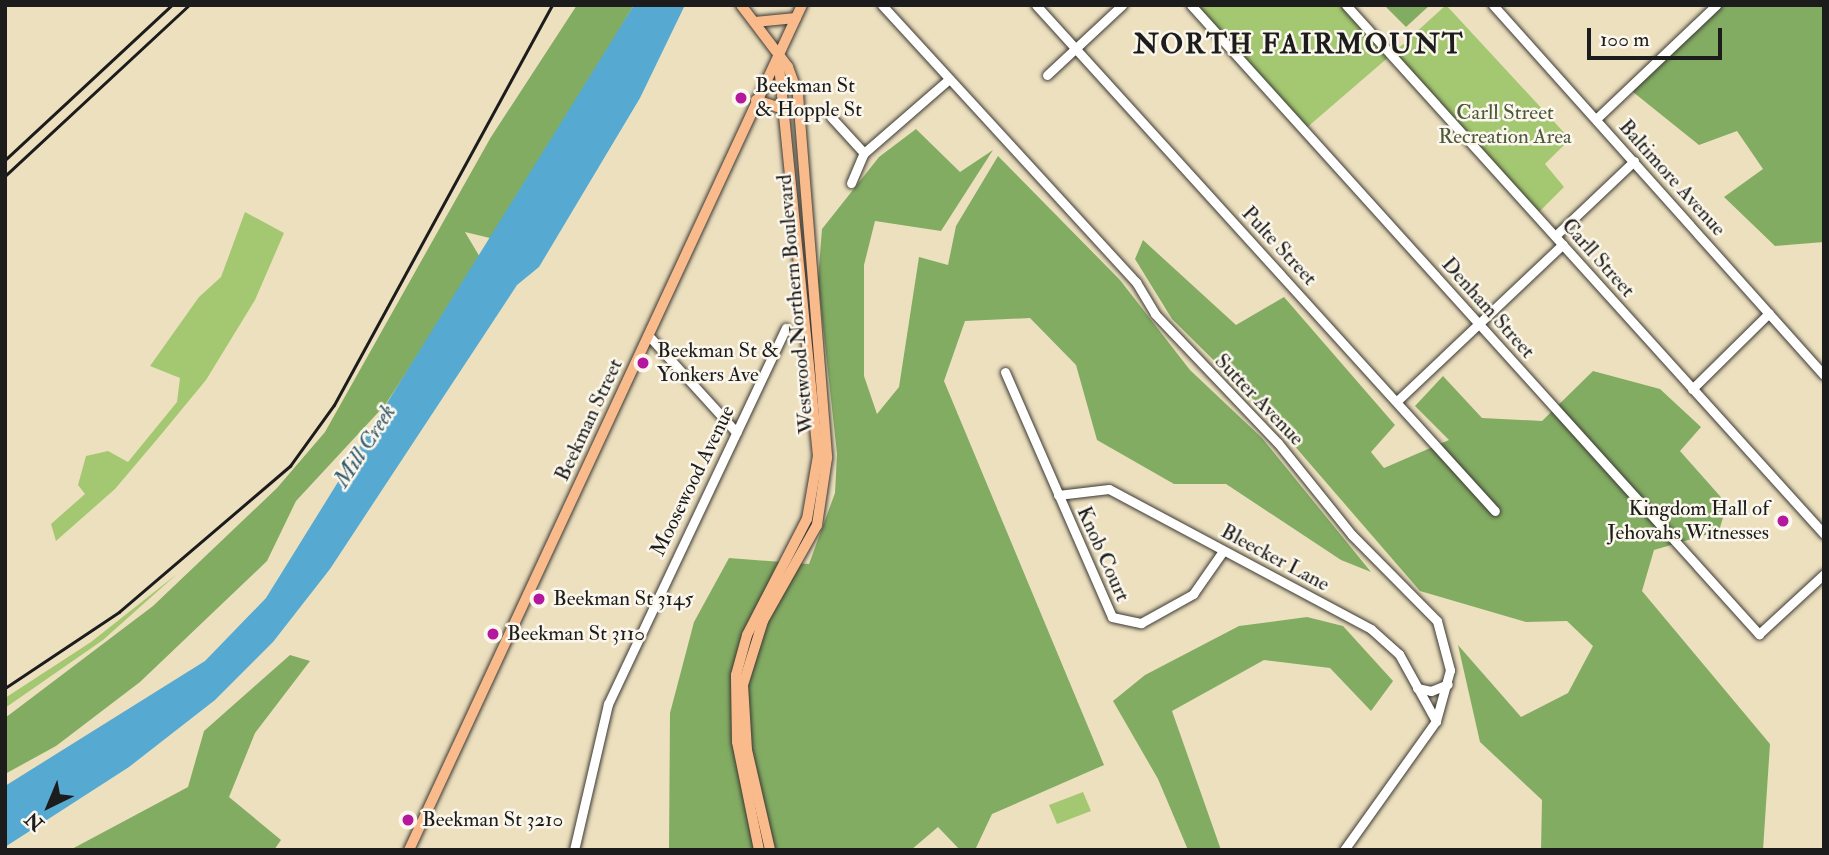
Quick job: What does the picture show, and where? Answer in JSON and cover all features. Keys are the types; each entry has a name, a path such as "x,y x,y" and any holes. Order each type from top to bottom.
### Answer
{"main road":[{"path":"740,5 760,25 778,54"},
{"name":"Beekman Street","path":"409,850 802,5"},
{"path":"760,25 796,18"},
{"name":"Westwood Northern Boulevard","path":"759,850 737,742 736,675 747,635 807,519 818,456 787,110 778,54"},
{"name":"Westwood Northern Boulevard","path":"770,850 747,750 743,685 763,621 817,525 827,458 802,125 796,86 778,54"},
{"path":"756,100 787,110"}],"street":[{"name":"Sutter Avenue","path":"882,5 1136,282 1155,314 1278,443 1352,535 1423,604 1447,645 1447,684 1436,721 1344,850"},
{"name":"Pulte Street","path":"1036,5 1495,510"},
{"path":"1047,75 1122,5"},
{"name":"Denham Street","path":"1191,5 1759,634 1824,574"},
{"name":"Carll Street","path":"1346,5 1824,534"},
{"name":"Baltimore Avenue","path":"1493,5 1769,313 1819,363 1824,375"},
{"path":"1596,119 1716,5"},
{"path":"851,183 864,153 949,79"},
{"path":"831,117 864,153"},
{"path":"1555,236 1634,161"},
{"path":"1398,401 1563,244"},
{"path":"1692,389 1769,313"},
{"name":"Moosewood Avenue","path":"574,850 608,704 786,328"},
{"path":"649,336 736,432"},
{"name":"Knob Court","path":"1005,373 1102,602 1126,624 1141,624 1201,588 1223,551"},
{"name":"Bleecker Lane","path":"1058,495 1109,489 1371,629 1399,654 1436,721"},
{"path":"1417,688 1431,691 1447,684"}],"green space":[{"path":"577,5 634,5 494,239 465,232 481,259 385,405 296,501 267,561 140,682 56,746 5,774 5,718 153,606 277,488 325,432 491,137"},
{"path":"1191,5 1346,5 1391,55 1304,130"},
{"path":"1384,5 1430,5 1406,27"},
{"name":"Carll Street Recreation Area","path":"1446,5 1570,139 1545,164 1564,187 1536,215 1391,55"},
{"path":"1716,5 1824,5 1824,242 1775,246 1724,197 1763,169 1737,131 1699,145 1628,88"},
{"path":"916,129 960,172 993,150 941,231 875,221 864,265 864,376 877,414 899,387 919,257 948,265 956,226 998,156 1120,280 1190,370 1262,438 1371,572 1341,560 1226,484 1174,484 1097,440 1076,365 1030,318 965,321 944,381 1104,765 992,814 975,850 960,850 938,827 911,850 669,850 670,713 694,622 729,558 809,564 835,493 837,454 818,280 822,229 879,157"},
{"path":"245,212 284,233 255,300 206,380 159,437 115,489 56,541 51,524 85,494 78,485 86,456 108,451 128,462 177,402 180,378 150,366 199,297 221,277"},
{"path":"1143,240 1236,325 1284,297 1395,425 1371,452 1384,468 1449,440 1415,406 1443,376 1482,418 1542,421 1593,371 1660,389 1701,427 1680,451 1727,504 1719,531 1654,550 1642,591 1770,744 1763,850 1541,850 1542,800 1480,742 1458,645 1521,717 1568,693 1593,646 1567,621 1526,622 1420,591 1260,406 1172,319 1135,259"},
{"path":"177,574 103,640 5,708 5,698 91,642"},
{"path":"1307,617 1343,626 1393,681 1371,711 1330,668 1264,660 1172,711 1221,850 1188,850 1158,779 1113,701 1145,675 1239,626"},
{"path":"290,655 310,661 255,733 229,797 281,840 274,850 70,850 188,787 204,731"},
{"path":"1083,792 1091,811 1057,824 1049,805"}],"water":[{"name":"Mill Creek","path":"634,5 685,5 640,98 539,267 517,285 330,569 273,642 215,700 129,767 5,847 5,786 205,661 266,598"}],"railway":[{"path":"5,160 172,5"},
{"path":"5,176 189,5"},
{"path":"5,688 119,612 290,466 334,405 552,5"}],"place":[{"name":"Beekman St & Hopple St","path":"741,98"},
{"name":"Beekman St & Yonkers Ave","path":"643,363"},
{"name":"Kingdom Hall of Jehovahs Witnesses","path":"1783,521"},
{"name":"Beekman St 3145","path":"539,599"},
{"name":"Beekman St 3110","path":"493,634"},
{"name":"Beekman St 3210","path":"408,820"}],"district":[{"name":"NORTH FAIRMOUNT","path":"1299,45"}]}
